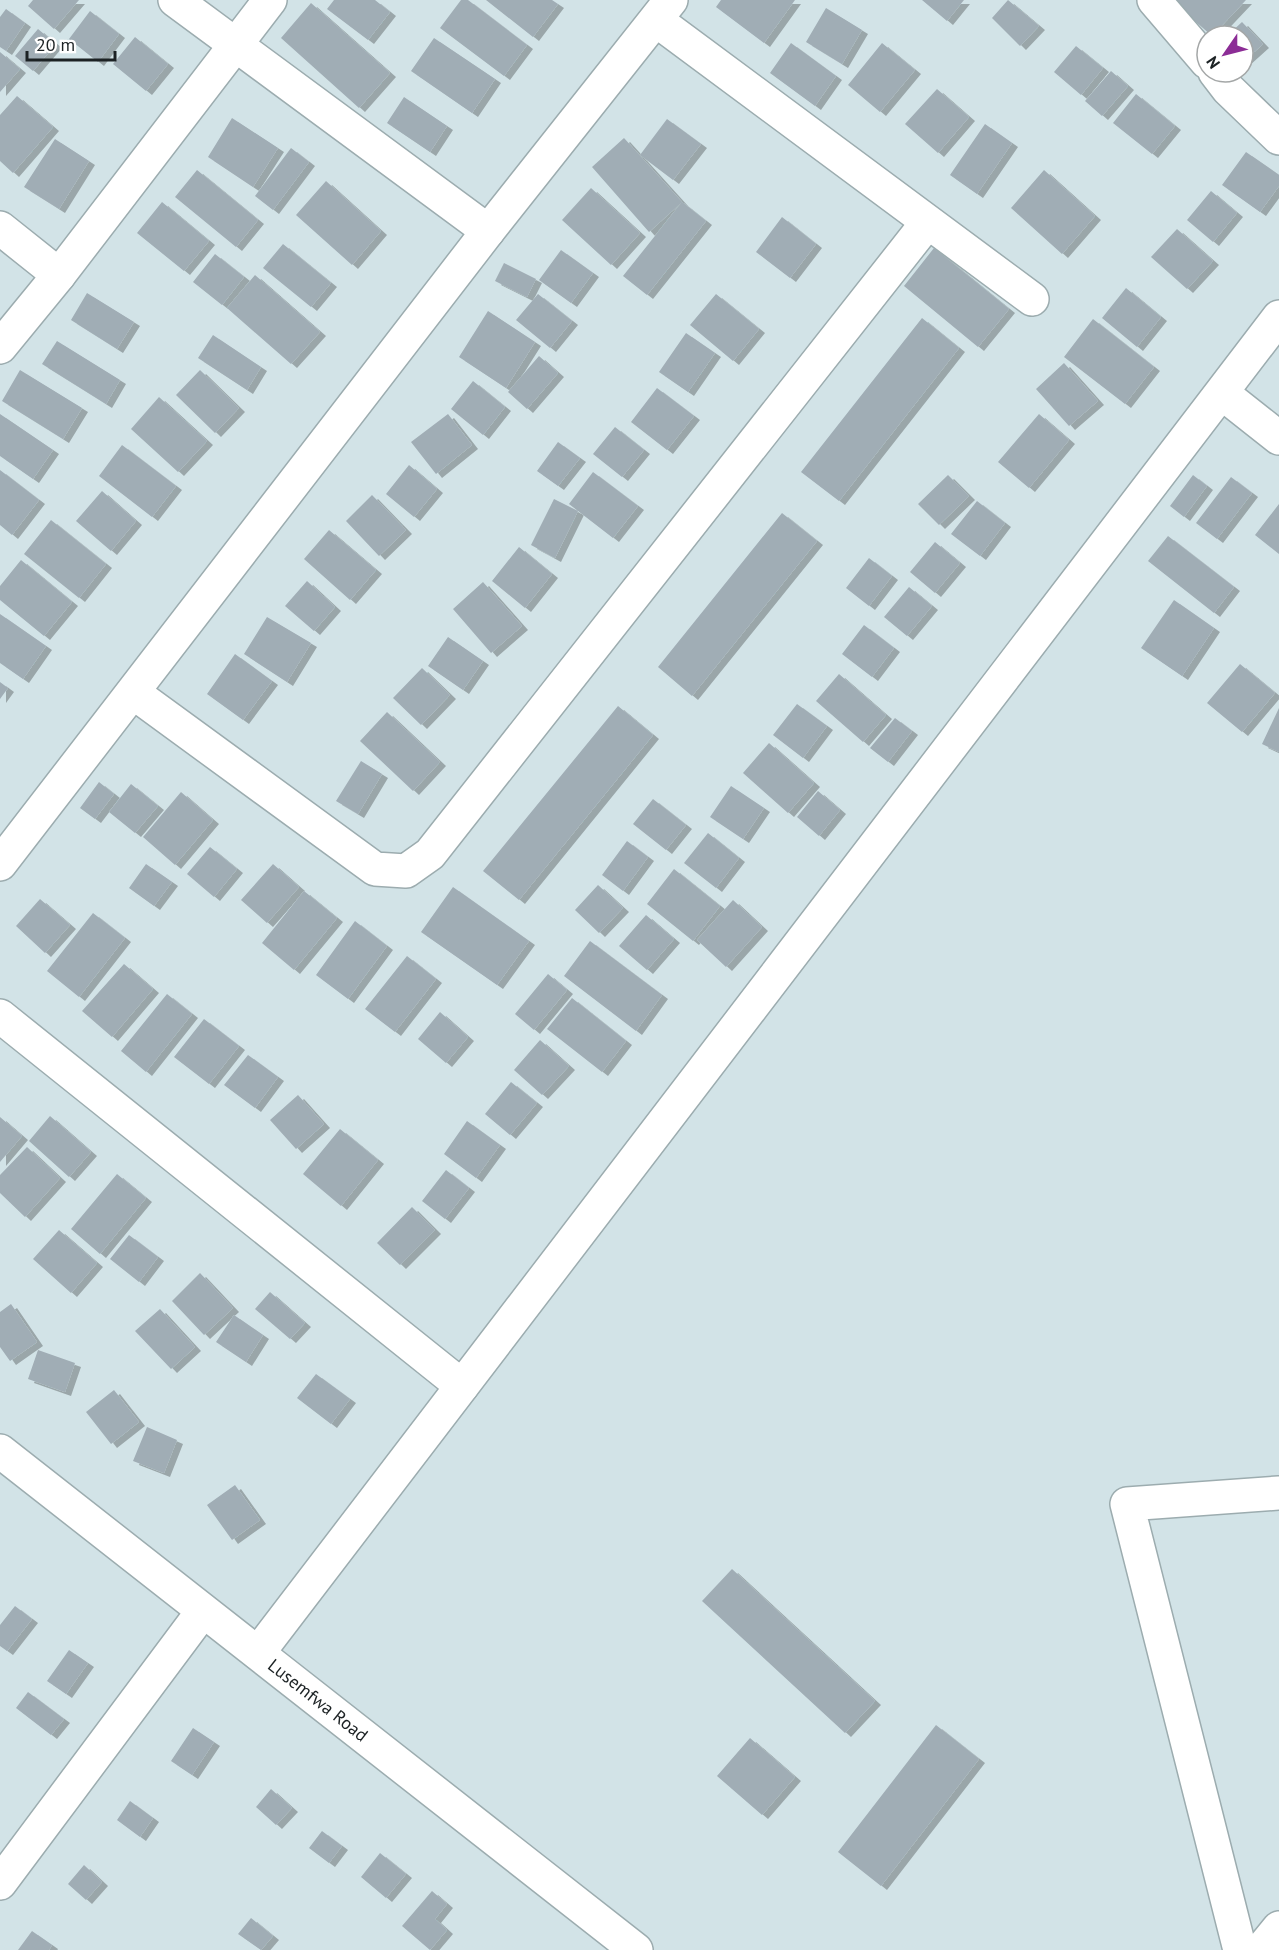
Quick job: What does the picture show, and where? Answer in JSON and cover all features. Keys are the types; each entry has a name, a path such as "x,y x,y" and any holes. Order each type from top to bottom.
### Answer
{"street":[{"path":"175,0 488,231"},
{"path":"0,347 59,275 270,0"},
{"path":"1154,0 1195,48"},
{"path":"0,864 488,231 664,10 927,223 1032,299"},
{"path":"1224,84 1279,138"},
{"path":"134,693 375,869 406,871 430,854 927,223"},
{"path":"0,228 59,275"},
{"path":"258,1653 1279,317"},
{"path":"1222,393 1279,438"},
{"path":"0,1016 462,1386"},
{"name":"Lusemfwa Road","path":"0,1451 636,1950"},
{"path":"1239,1950 1127,1504 1279,1493"},
{"path":"0,1883 203,1611"},
{"path":"1262,1950 1279,1928"}],"building":[{"path":"33,0 79,0 54,29 28,6"},
{"path":"334,0 375,0 390,12 368,40 327,9"},
{"path":"461,0 468,0 527,45 504,76 440,28"},
{"path":"486,0 552,0 558,4 533,37"},
{"path":"721,0 795,0 764,43 716,7"},
{"path":"922,0 964,0 947,21"},
{"path":"1008,0 1039,26 1020,46 992,18"},
{"path":"1171,0 1246,0 1223,24 1198,24"},
{"path":"311,3 390,73 359,108 281,38"},
{"path":"826,8 862,30 842,64 806,42"},
{"path":"6,9 25,23 6,51 0,47 0,17"},
{"path":"90,11 119,34 98,62 69,39"},
{"path":"38,29 56,44 33,71 15,56"},
{"path":"1255,36 1263,44 1255,51"},
{"path":"135,37 168,64 146,91 113,64"},
{"path":"434,38 495,79 472,113 411,71"},
{"path":"791,43 836,76 815,106 770,73"},
{"path":"882,43 915,70 880,112 848,85"},
{"path":"1076,46 1103,68 1081,95 1054,72"},
{"path":"0,52 20,69 0,92"},
{"path":"1111,71 1128,86 1102,116 1085,101"},
{"path":"937,89 969,117 938,153 905,124"},
{"path":"1136,94 1175,126 1152,154 1113,123"},
{"path":"17,96 53,127 13,173 0,161 0,115"},
{"path":"404,97 447,126 430,152 387,123"},
{"path":"232,118 278,148 253,187 208,157"},
{"path":"667,119 701,144 673,180 640,155"},
{"path":"985,124 1012,143 977,194 950,175"},
{"path":"624,138 682,202 649,232 592,167"},
{"path":"55,139 89,161 59,209 24,187"},
{"path":"291,148 309,162 273,210 255,196"},
{"path":"1246,152 1279,175 1279,186 1260,212 1222,185"},
{"path":"197,170 258,220 236,247 175,197"},
{"path":"1044,170 1095,216 1062,254 1011,208"},
{"path":"326,181 381,231 352,265 296,215"},
{"path":"591,188 640,233 611,265 562,220"},
{"path":"1211,191 1237,213 1213,242 1187,220"},
{"path":"162,202 209,241 184,271 137,233"},
{"path":"682,202 706,221 647,295 623,276"},
{"path":"782,217 816,244 790,278 756,252"},
{"path":"1177,229 1213,261 1187,289 1151,257"},
{"path":"283,244 331,283 311,307 263,268"},
{"path":"934,248 1009,309 978,347 904,286"},
{"path":"561,250 593,273 571,303 539,280"},
{"path":"215,254 244,277 222,305 193,282"},
{"path":"504,263 536,279 527,297 495,281"},
{"path":"255,275 320,332 291,364 227,308"},
{"path":"1126,288 1161,317 1137,347 1102,318"},
{"path":"87,293 134,322 117,349 71,320"},
{"path":"538,294 572,321 550,348 516,320"},
{"path":"716,294 759,329 733,361 690,325"},
{"path":"488,311 535,342 506,388 459,357"},
{"path":"922,318 959,348 839,501 801,472"},
{"path":"1093,319 1154,367 1125,404 1064,357"},
{"path":"686,333 715,353 688,392 659,372"},
{"path":"213,335 261,367 247,390 198,358"},
{"path":"57,341 120,380 106,404 42,364"},
{"path":"539,356 558,373 527,409 508,392"},
{"path":"1064,363 1098,401 1069,426 1036,389"},
{"path":"20,370 82,408 63,439 2,401"},
{"path":"200,370 239,408 215,433 176,395"},
{"path":"473,381 505,407 483,435 451,409"},
{"path":"657,388 694,416 667,450 631,422"},
{"path":"159,397 207,441 178,472 131,429"},
{"path":"0,414 53,450 33,479 0,456"},
{"path":"448,414 472,445 436,474 411,442"},
{"path":"1039,414 1069,440 1029,488 998,462"},
{"path":"615,427 644,450 622,477 593,454"},
{"path":"558,442 580,458 558,486 537,471"},
{"path":"122,445 176,486 152,517 99,476"},
{"path":"409,465 437,489 414,517 386,494"},
{"path":"0,470 39,500 12,535 0,525"},
{"path":"593,472 638,506 613,538 569,504"},
{"path":"948,475 969,496 939,525 918,504"},
{"path":"1193,475 1207,486 1184,517 1170,506"},
{"path":"1231,477 1252,493 1217,539 1196,523"},
{"path":"102,491 136,521 111,551 76,521"},
{"path":"372,495 406,530 379,556 346,521"},
{"path":"554,499 578,511 555,558 531,545"},
{"path":"977,501 1005,523 980,556 951,534"},
{"path":"1279,504 1279,554 1255,535"},
{"path":"782,513 817,541 692,696 658,667"},
{"path":"51,520 106,564 79,598 24,554"},
{"path":"329,530 376,570 350,600 304,559"},
{"path":"1168,536 1234,587 1214,613 1148,561"},
{"path":"935,542 960,563 935,593 910,572"},
{"path":"519,547 552,574 525,608 492,581"},
{"path":"869,558 892,576 869,606 846,588"},
{"path":"21,560 72,602 44,636 0,600 0,586"},
{"path":"307,581 335,607 314,631 285,606"},
{"path":"483,582 522,626 491,653 453,609"},
{"path":"909,587 932,606 907,636 884,617"},
{"path":"1174,600 1214,628 1182,676 1141,648"},
{"path":"0,614 46,646 23,679 0,663"},
{"path":"267,617 311,643 287,682 244,654"},
{"path":"864,625 894,648 872,677 842,654"},
{"path":"448,637 483,661 463,690 428,666"},
{"path":"235,654 272,681 243,720 207,694"},
{"path":"1240,664 1275,693 1242,732 1207,703"},
{"path":"422,668 450,695 421,725 393,698"},
{"path":"839,674 886,715 863,742 816,701"},
{"path":"0,682 8,688 0,699"},
{"path":"797,704 827,726 803,758 773,735"},
{"path":"618,706 653,735 519,900 483,871"},
{"path":"1279,708 1279,752 1262,744"},
{"path":"387,712 440,762 413,791 360,741"},
{"path":"895,718 912,731 888,762 870,748"},
{"path":"769,743 814,783 788,813 743,773"},
{"path":"361,761 382,774 358,814 336,801"},
{"path":"99,782 114,794 95,819 80,808"},
{"path":"131,784 158,806 135,833 109,812"},
{"path":"731,786 764,808 743,839 710,817"},
{"path":"818,791 840,810 819,836 797,817"},
{"path":"181,792 213,820 175,865 143,837"},
{"path":"653,799 686,825 666,850 633,824"},
{"path":"708,833 739,858 716,888 684,863"},
{"path":"627,841 648,857 623,891 602,875"},
{"path":"210,847 237,869 214,897 187,874"},
{"path":"146,864 172,882 154,906 129,888"},
{"path":"273,864 299,887 267,923 241,900"},
{"path":"674,869 720,906 693,941 647,904"},
{"path":"598,885 623,908 599,933 575,910"},
{"path":"453,887 529,941 497,985 421,932"},
{"path":"304,891 337,918 294,970 262,943"},
{"path":"40,899 70,925 45,953 16,926"},
{"path":"733,900 762,927 726,967 697,940"},
{"path":"93,913 125,938 79,997 47,971"},
{"path":"646,915 674,939 647,970 619,946"},
{"path":"355,921 387,946 348,999 316,975"},
{"path":"590,941 662,995 636,1031 564,976"},
{"path":"407,956 436,979 395,1032 365,1009"},
{"path":"124,964 153,989 112,1037 82,1011"},
{"path":"548,974 567,990 534,1030 515,1014"},
{"path":"167,994 192,1014 146,1072 121,1051"},
{"path":"572,998 626,1041 602,1072 547,1029"},
{"path":"440,1012 468,1037 446,1063 418,1039"},
{"path":"204,1019 239,1046 209,1084 174,1057"},
{"path":"540,1040 569,1066 542,1095 514,1070"},
{"path":"248,1055 278,1077 255,1108 224,1085"},
{"path":"511,1082 537,1103 510,1135 485,1114"},
{"path":"298,1095 324,1124 296,1149 270,1120"},
{"path":"50,1116 91,1152 69,1177 29,1141"},
{"path":"0,1117 22,1136 0,1162"},
{"path":"467,1121 500,1145 476,1178 444,1154"},
{"path":"340,1129 378,1160 341,1206 303,1174"},
{"path":"27,1147 60,1178 25,1217 0,1193 0,1175"},
{"path":"446,1170 469,1188 445,1219 422,1201"},
{"path":"117,1174 146,1198 100,1254 71,1229"},
{"path":"412,1207 435,1230 400,1265 377,1243"},
{"path":"59,1230 97,1263 71,1293 33,1259"},
{"path":"129,1235 158,1257 139,1282 110,1259"},
{"path":"200,1273 233,1308 204,1335 172,1301"},
{"path":"270,1292 305,1323 290,1339 255,1309"},
{"path":"11,1304 37,1342 10,1361 0,1347 0,1312"},
{"path":"160,1309 195,1347 171,1369 135,1331"},
{"path":"234,1315 263,1335 246,1362 216,1342"},
{"path":"38,1350 75,1363 65,1392 28,1379"},
{"path":"316,1374 350,1399 331,1424 297,1398"},
{"path":"114,1390 139,1422 111,1444 86,1412"},
{"path":"147,1427 177,1440 164,1473 133,1461"},
{"path":"235,1485 260,1520 232,1540 207,1505"},
{"path":"732,1569 875,1701 845,1733 702,1601"},
{"path":"15,1606 32,1619 7,1651 0,1646 0,1625"},
{"path":"69,1650 88,1663 66,1694 47,1681"},
{"path":"28,1692 64,1719 51,1735 16,1708"},
{"path":"936,1725 979,1759 881,1886 838,1852"},
{"path":"193,1728 214,1742 192,1775 171,1761"},
{"path":"750,1738 795,1777 762,1815 717,1776"},
{"path":"271,1789 292,1808 276,1825 256,1807"},
{"path":"130,1801 153,1818 140,1837 117,1820"},
{"path":"322,1831 342,1846 329,1863 309,1848"},
{"path":"380,1853 406,1874 386,1898 361,1877"},
{"path":"84,1865 102,1882 86,1900 68,1884"},
{"path":"432,1891 447,1904 435,1919 447,1930 430,1950 402,1926"},
{"path":"251,1918 273,1936 261,1950 238,1934"},
{"path":"32,1931 52,1945 49,1950 18,1950"}]}
